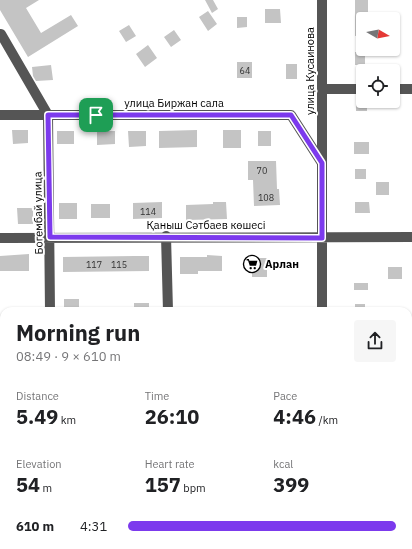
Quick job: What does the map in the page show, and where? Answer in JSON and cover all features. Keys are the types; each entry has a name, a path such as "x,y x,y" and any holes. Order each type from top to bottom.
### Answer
{"street":[{"name":"улица Кусаинова","path":"322,0 322,307"},
{"path":"1,34 48,115"},
{"path":"400,89 412,88"},
{"path":"322,89 356,89"},
{"name":"улица Биржан сала","path":"0,115 291,115 322,163"},
{"name":"Богембай улица","path":"48,115 50,307"},
{"path":"166,236 168,307"},
{"name":"Қаныш Сәтбаев көшесі","path":"0,238 166,236 322,238 412,237"}],"building":[{"path":"0,0 39,0 26,8 41,33 71,15 78,26 28,57 0,10"},
{"path":"205,0 213,0 218,9 212,13"},
{"path":"355,0 368,0 368,12 356,12 355,36"},
{"path":"265,9 280,9 281,23 265,23"},
{"path":"208,11 217,24 208,31 199,17"},
{"path":"237,17 247,17 247,27 237,28"},
{"path":"129,25 136,36 126,42 119,31"},
{"path":"174,30 181,40 171,47 164,37"},
{"path":"148,45 157,58 145,67 136,54"},
{"path":"355,52 356,56 365,56 365,64 355,65"},
{"path":"237,62 252,62 252,78 237,78"},
{"path":"286,64 297,64 297,79 286,79"},
{"path":"51,65 53,80 36,81 33,76 32,67"},
{"path":"356,108 367,108 367,111 356,111"},
{"path":"12,130 28,130 28,143 13,144"},
{"path":"197,130 197,147 159,148 159,131"},
{"path":"223,130 241,130 241,148 223,148"},
{"path":"57,131 74,131 74,144 57,144"},
{"path":"97,131 115,131 115,144 97,145"},
{"path":"128,131 146,131 146,146 129,147"},
{"path":"258,131 271,131 271,146 258,146"},
{"path":"354,142 369,142 369,154 354,154"},
{"path":"248,161 276,161 277,189 279,189 280,205 254,206 253,180 248,180"},
{"path":"355,169 366,169 366,179 355,179"},
{"path":"376,182 389,182 389,195 376,195"},
{"path":"162,202 162,218 133,219 133,203"},
{"path":"213,202 226,202 227,219 186,220 186,205 213,204"},
{"path":"355,202 369,202 370,213 355,213"},
{"path":"59,203 77,203 77,219 59,219"},
{"path":"91,204 110,204 110,218 91,218"},
{"path":"17,208 33,208 33,224 18,224"},
{"path":"29,254 29,271 0,271 0,256"},
{"path":"207,255 222,256 222,271 198,271 198,274 180,274 180,257 207,257"},
{"path":"149,256 149,271 63,272 63,257"},
{"path":"252,258 267,258 267,277 252,277"},
{"path":"388,267 402,267 402,279 388,279"},
{"path":"354,283 368,283 368,290 354,290"},
{"path":"64,299 79,299 79,307 64,307"},
{"path":"134,303 149,303 149,307 134,307"},
{"path":"355,304 365,304 365,307 355,307"}],"place":[{"name":"Арлан","path":"252,264"}],"route":[{"path":"48,115 96,115 291,115 322,163 322,238 166,236 50,237 48,115"}]}
